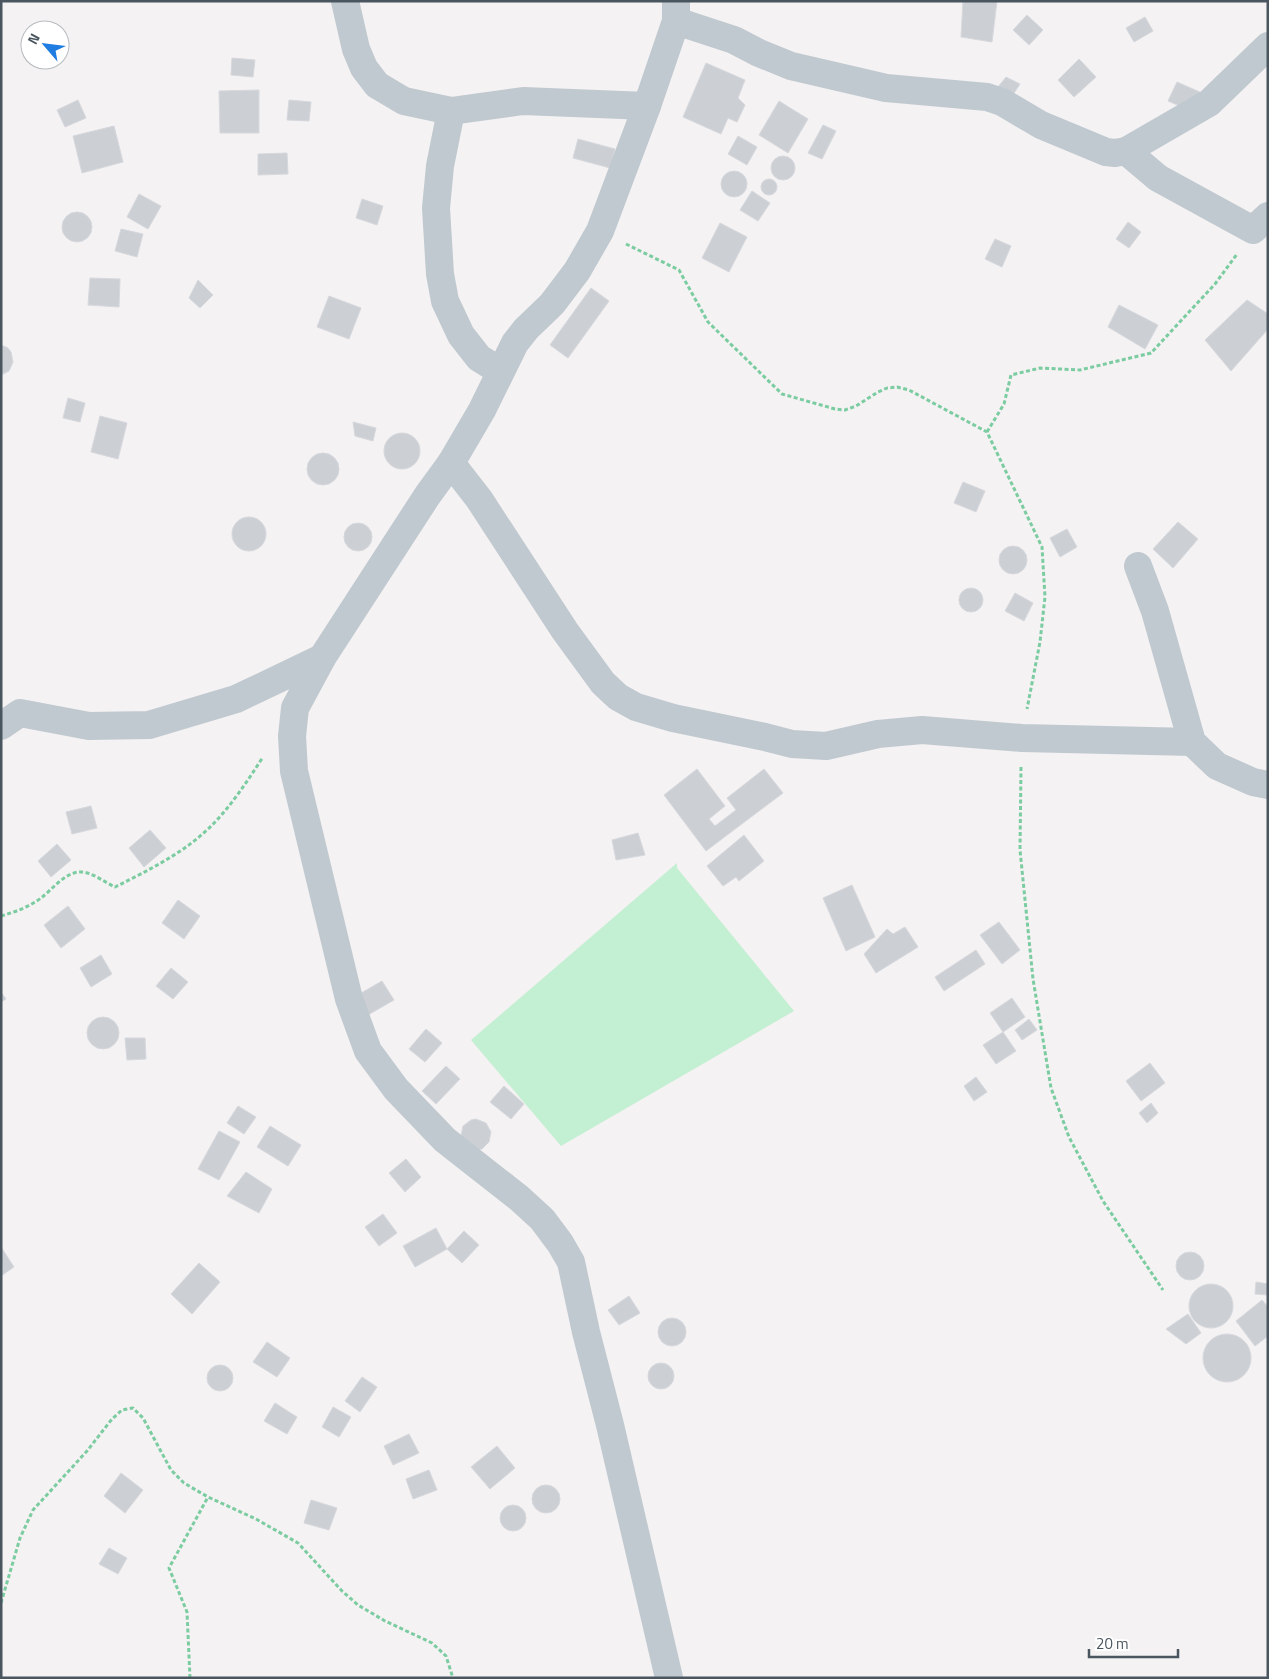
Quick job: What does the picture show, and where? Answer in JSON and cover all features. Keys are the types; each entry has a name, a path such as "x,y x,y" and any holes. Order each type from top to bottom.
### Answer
{"street":[{"path":"345,1 356,49 364,68 377,85 404,102 451,111 523,101 647,106"},
{"path":"669,1678 571,1262 560,1243 542,1219 519,1198 445,1140 396,1089 368,1051 349,998 294,771 292,736 295,708 322,658 427,496 451,463 482,410 500,371 520,336 552,304 577,271 600,231 647,106 676,11 759,53 800,68 886,88 987,97 1002,102 1041,125 1106,152 1115,153 1126,151 1209,103 1268,46"},
{"path":"451,111 440,166 436,208 440,274 446,301 461,335 479,358 500,371"},
{"path":"1126,151 1158,178 1260,223"},
{"path":"451,463 479,499 565,631 604,684 618,697 636,707 673,718 792,744 826,746 878,734 922,730 1022,738 1192,742"},
{"path":"1138,566 1158,620 1192,742 1217,766 1253,782 1268,785"},
{"path":"1,726 20,713 88,726 149,725 236,699 322,658"}],"path":[{"path":"987,432 1004,404 1011,375 1040,368 1080,370 1151,353 1216,284 1260,223"},
{"path":"600,231 679,270 708,322 782,394 845,410 856,406 878,392 897,387 909,390 987,432 1042,547 1045,597 1041,633 1022,738 1020,850 1033,979 1051,1088 1069,1137 1103,1201 1163,1290"},
{"path":"1,916 16,912 40,899 67,876 79,872 91,874 115,888 142,874 192,842 214,823 238,795 264,756"},
{"path":"1,1603 20,1538 33,1510 87,1451 112,1419 122,1410 133,1408 143,1418 171,1470 184,1483 208,1497 256,1519 298,1543 342,1591 358,1605 385,1621 432,1643 446,1656 453,1678"},
{"path":"190,1678 187,1612 169,1568 208,1497"}],"green space":[{"path":"677,863 677,868 794,1011 561,1146 471,1040"}],"building":[{"path":"963,1 997,1 992,42 961,37"},
{"path":"1027,15 1043,30 1029,45 1013,30"},
{"path":"1145,17 1153,31 1134,42 1126,28"},
{"path":"232,58 255,60 253,77 231,75"},
{"path":"1079,59 1096,77 1074,97 1058,80"},
{"path":"706,63 745,80 738,98 745,105 737,122 728,118 721,134 683,117"},
{"path":"1006,77 1020,84 1009,101 994,92"},
{"path":"1177,82 1202,93 1194,112 1168,101"},
{"path":"259,90 259,133 220,133 219,91"},
{"path":"78,100 86,118 65,127 57,110"},
{"path":"289,100 311,102 309,121 287,120"},
{"path":"779,101 808,119 788,153 759,135"},
{"path":"823,125 836,131 822,159 808,153"},
{"path":"114,126 123,162 82,173 73,136"},
{"path":"738,136 757,147 747,165 728,154"},
{"path":"578,139 615,149 610,168 573,158"},
{"path":"287,153 288,174 258,175 258,154"},
{"path":"783,156 788,157 794,163 794,173 788,179 783,180 778,179 772,173 771,168 772,163 778,157"},
{"path":"734,171 743,175 747,184 743,193 734,197 725,193 721,184 725,175"},
{"path":"766,179 772,179 777,184 775,193 766,195 761,190 761,184"},
{"path":"752,191 770,203 758,221 740,210"},
{"path":"139,194 161,206 148,229 127,217"},
{"path":"362,199 383,206 377,225 356,218"},
{"path":"77,212 83,213 91,221 91,233 83,241 77,242 71,241 63,233 62,227 63,221 71,213"},
{"path":"1128,222 1141,232 1129,248 1116,239"},
{"path":"720,223 747,237 729,272 702,258"},
{"path":"121,229 143,234 137,257 115,251"},
{"path":"995,239 1011,246 1002,267 985,259"},
{"path":"90,278 120,279 119,307 88,305"},
{"path":"198,280 213,295 200,308 189,298"},
{"path":"591,288 609,301 568,358 550,345"},
{"path":"329,296 361,308 349,339 317,327"},
{"path":"1247,300 1268,314 1268,329 1231,371 1205,340"},
{"path":"1119,305 1158,325 1145,349 1108,327"},
{"path":"1,345 8,348 11,352 13,362 9,371 1,375"},
{"path":"68,398 85,403 80,422 63,418"},
{"path":"100,416 127,423 118,459 91,452"},
{"path":"353,422 376,428 373,441 355,436"},
{"path":"402,433 409,434 415,438 419,444 419,458 415,464 409,468 402,469 395,468 389,464 385,458 384,451 385,444 389,438 395,434"},
{"path":"323,453 334,458 339,469 334,480 323,485 312,480 307,469 312,458"},
{"path":"963,482 985,491 976,512 954,503"},
{"path":"249,517 256,518 261,522 265,527 265,541 261,546 256,550 249,551 242,550 237,546 233,541 232,534 233,527 237,522 242,518"},
{"path":"1178,522 1198,539 1173,568 1153,549"},
{"path":"358,523 368,527 372,537 368,547 358,551 348,547 344,537 348,527"},
{"path":"1067,529 1077,547 1060,557 1050,538"},
{"path":"1013,546 1023,550 1027,560 1023,570 1013,574 1003,570 999,560 1003,550"},
{"path":"971,588 980,591 983,600 980,609 971,612 962,609 959,600 962,591"},
{"path":"1015,593 1033,603 1024,621 1005,611"},
{"path":"697,769 725,806 709,819 715,826 736,810 727,798 764,769 783,793 706,851 664,795"},
{"path":"91,806 97,828 72,834 66,812"},
{"path":"150,830 166,848 144,867 129,848"},
{"path":"638,833 645,855 616,860 612,840"},
{"path":"744,835 764,861 739,881 736,877 723,886 707,866"},
{"path":"57,844 71,860 51,877 38,861"},
{"path":"852,885 875,937 846,951 823,898"},
{"path":"178,900 200,916 184,939 162,923"},
{"path":"68,906 85,929 61,948 44,925"},
{"path":"999,922 1020,950 1002,964 980,935"},
{"path":"905,927 918,947 876,973 864,954 887,929 893,934"},
{"path":"976,950 985,964 944,991 935,977"},
{"path":"101,955 112,974 91,987 80,968"},
{"path":"171,968 188,982 173,999 156,986"},
{"path":"382,981 394,1000 368,1015 356,996"},
{"path":"1,992 6,999 1,1002"},
{"path":"1012,998 1025,1017 1003,1032 990,1013"},
{"path":"103,1017 109,1018 114,1022 118,1027 118,1039 114,1044 109,1048 103,1049 97,1048 92,1044 88,1039 87,1033 88,1027 92,1022 97,1018"},
{"path":"1029,1019 1037,1030 1022,1040 1015,1030"},
{"path":"426,1029 442,1043 425,1062 409,1049"},
{"path":"1003,1032 1016,1051 996,1064 983,1045"},
{"path":"125,1038 145,1038 146,1059 127,1060"},
{"path":"1150,1063 1165,1083 1141,1101 1126,1081"},
{"path":"446,1066 460,1079 436,1104 422,1091"},
{"path":"976,1077 987,1092 974,1101 964,1086"},
{"path":"504,1086 524,1104 511,1119 490,1102"},
{"path":"1151,1103 1158,1113 1147,1123 1139,1113"},
{"path":"238,1106 256,1117 244,1134 227,1123"},
{"path":"476,1119 486,1123 491,1132 489,1142 482,1149 477,1150 461,1136 463,1126"},
{"path":"270,1126 301,1145 288,1166 257,1147"},
{"path":"219,1131 240,1142 219,1180 198,1169"},
{"path":"406,1159 421,1177 405,1192 389,1173"},
{"path":"246,1172 272,1189 259,1213 227,1196"},
{"path":"383,1214 397,1233 379,1246 365,1227"},
{"path":"436,1228 447,1249 415,1267 403,1246"},
{"path":"464,1231 479,1245 462,1263 447,1249"},
{"path":"1,1247 14,1267 1,1276"},
{"path":"1190,1252 1200,1256 1204,1266 1200,1276 1190,1280 1180,1276 1176,1266 1180,1256"},
{"path":"199,1263 220,1282 192,1314 171,1294"},
{"path":"1256,1282 1268,1284 1268,1295 1255,1294"},
{"path":"1207,1284 1215,1284 1227,1290 1233,1306 1227,1322 1215,1328 1207,1328 1195,1322 1189,1310 1189,1302 1195,1290"},
{"path":"629,1296 640,1313 619,1325 608,1310"},
{"path":"1262,1300 1268,1307 1268,1336 1255,1346 1236,1321"},
{"path":"1188,1314 1201,1333 1186,1344 1166,1329"},
{"path":"672,1318 682,1322 686,1332 682,1342 672,1346 662,1342 658,1332 662,1322"},
{"path":"1227,1334 1236,1336 1244,1341 1249,1349 1251,1358 1249,1367 1244,1375 1236,1380 1227,1382 1218,1380 1210,1375 1205,1367 1203,1358 1205,1349 1210,1341 1218,1336"},
{"path":"267,1342 290,1358 277,1377 253,1362"},
{"path":"661,1363 670,1367 674,1376 670,1385 661,1389 652,1385 648,1376 652,1367"},
{"path":"220,1365 229,1369 233,1378 229,1387 220,1391 211,1387 207,1378 211,1369"},
{"path":"362,1377 377,1387 360,1412 345,1401"},
{"path":"275,1403 297,1417 287,1434 264,1421"},
{"path":"333,1407 351,1417 339,1437 322,1427"},
{"path":"409,1434 419,1453 393,1465 384,1446"},
{"path":"497,1446 515,1468 490,1489 471,1467"},
{"path":"429,1470 437,1490 413,1499 406,1479"},
{"path":"121,1473 143,1490 125,1513 104,1496"},
{"path":"546,1485 556,1489 560,1499 556,1509 546,1513 536,1509 532,1499 536,1489"},
{"path":"311,1500 337,1508 329,1530 304,1523"},
{"path":"513,1505 522,1509 526,1518 522,1527 513,1531 504,1527 500,1518 504,1509"},
{"path":"109,1548 127,1558 118,1574 99,1564"}]}
